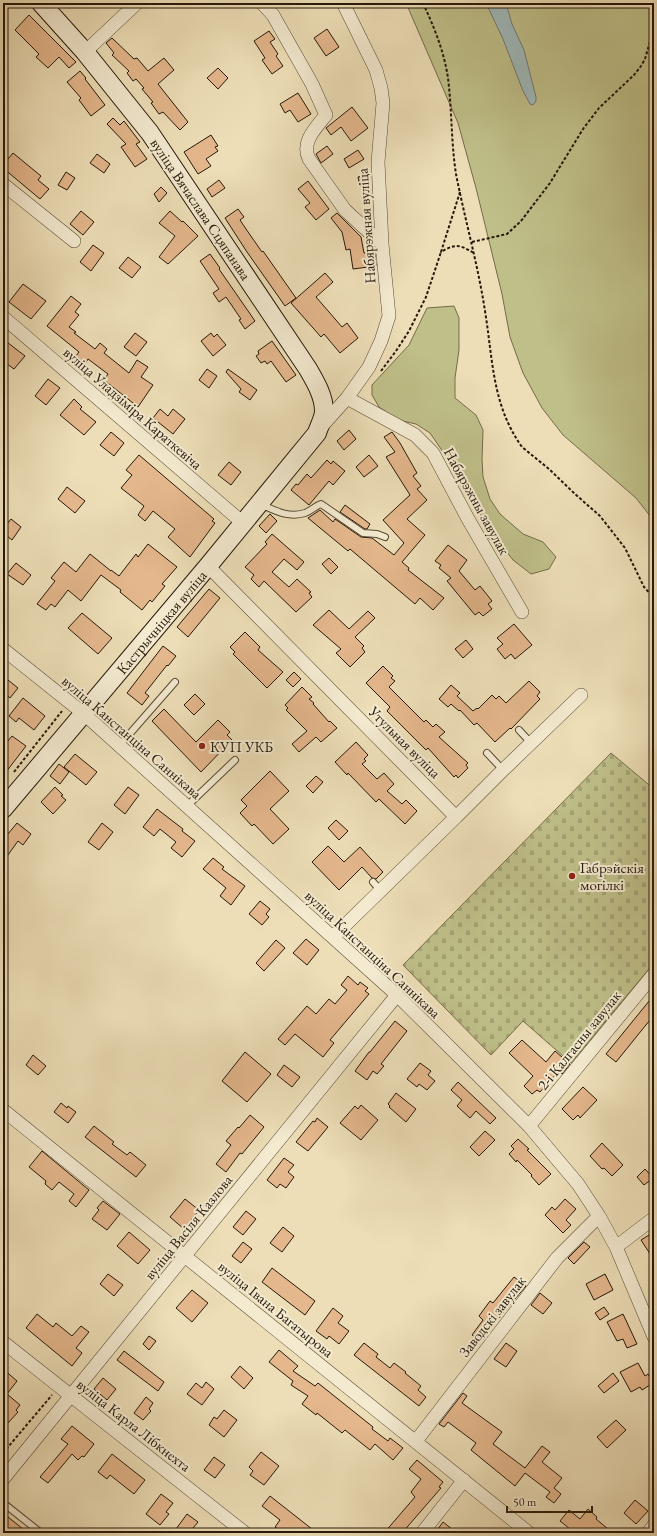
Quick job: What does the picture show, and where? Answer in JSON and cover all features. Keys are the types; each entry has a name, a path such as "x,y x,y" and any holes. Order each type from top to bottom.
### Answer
{"main road":[{"name":"вуліца Вячаслава Сцяпанава","path":"41,3 85,52 150,133 308,369 318,385 324,412 317,433"},
{"name":"Кастрычніцкая вуліца","path":"3,809 208,566 317,433"}],"street":[{"path":"85,52 137,3"},
{"path":"262,3 273,16 308,77 326,115 307,142 306,150 309,159 345,210 382,244"},
{"name":"Набярэжная вуліца","path":"317,433 347,398 369,367 381,342 388,316 382,244 378,162 383,103 381,88 376,70 342,3"},
{"path":"3,184 74,241"},
{"name":"вуліца Уладзіміра Караткевіча","path":"3,316 243,523"},
{"name":"Набярэжны завулак","path":"347,398 415,435 433,453 468,519 522,612"},
{"name":"Утульная вуліца","path":"208,566 456,817"},
{"name":"вуліца Канстанціна Саннікава","path":"3,649 83,713 397,995 529,1126 578,1184 598,1216 616,1247 654,1337"},
{"path":"333,937 376,886 456,817 531,742 581,695"},
{"name":"2-і Калгасны завулак","path":"529,1126 654,974"},
{"name":"вуліца Васіля Казлова","path":"3,1479 397,995"},
{"name":"вуліца Івана Багатырова","path":"3,1110 529,1533"},
{"name":"Заводскі завулак","path":"416,1441 557,1258 598,1216"},
{"path":"616,1247 654,1218"},
{"name":"вуліца Карла Лібкнехта","path":"3,1342 245,1533"},
{"path":"422,1533 464,1480"},
{"path":"648,1533 654,1525"}],"lane":[{"path":"258,504 287,515 307,513 321,504 363,533 377,534 385,537"},
{"path":"119,746 175,682"},
{"path":"519,730 531,742"},
{"path":"487,753 503,770"},
{"path":"187,806 235,760"},
{"path":"7,1506 41,1533"}],"path":[{"path":"423,3 435,31 444,58 448,78 454,153 460,191 472,242 486,317 492,368 498,395 509,426 522,447 592,508 612,529 625,548 644,587 654,598"},
{"path":"472,242 507,234 521,221 550,183 583,129 599,108 634,75 641,66 645,59 654,28"},
{"path":"378,374 392,357 409,331 426,297 460,191"},
{"path":"441,252 452,246 457,246 474,252"},
{"path":"12,774 69,702"},
{"path":"3,1453 59,1386"}],"green space":[{"path":"406,3 654,3 654,521 636,498 563,435 542,408 523,373 510,337 502,294 476,188 458,123"},
{"path":"454,306 459,318 459,350 455,378 455,398 476,415 483,430 483,477 490,499 500,514 523,534 543,542 556,557 549,569 531,574 513,560 503,547 489,539 486,524 430,433 416,424 398,420 379,407 372,395 372,385 409,345 427,308"},
{"name":"Габрэйскія могілкі","path":"611,753 654,789 654,963 571,1063 523,1021 491,1055 403,965"}],"water":[{"path":"486,3 506,3 512,24 524,50 536,97 536,101 533,105 530,104 523,91 503,39"}],"building":[{"path":"29,15 76,62 69,68 59,57 48,68 36,57 39,54 15,30"},
{"path":"327,29 339,47 326,56 314,38"},
{"path":"269,31 275,39 270,42 278,54 276,56 283,66 272,74 262,60 265,58 254,41"},
{"path":"112,38 134,59 137,58 148,71 164,58 174,70 158,84 188,122 180,130 163,112 159,114 151,103 153,102 142,89 144,88 136,79 133,81 127,73 129,71 112,55 114,53 106,43"},
{"path":"218,68 228,78 218,89 207,78"},
{"path":"80,71 105,105 91,116 79,100 81,98 67,82"},
{"path":"298,93 311,114 298,122 290,110 285,113 280,104"},
{"path":"352,107 368,128 351,141 341,127 331,135 326,128"},
{"path":"113,118 120,125 124,121 140,142 136,144 147,159 135,167 121,147 126,144 107,124"},
{"path":"211,135 218,146 215,147 218,151 206,159 211,166 198,174 184,152"},
{"path":"327,146 333,154 321,163 316,154"},
{"path":"358,150 364,159 349,168 344,159"},
{"path":"13,153 41,176 38,180 49,189 40,199 3,168 3,165"},
{"path":"97,154 110,164 104,173 90,163"},
{"path":"66,172 75,178 67,190 58,185"},
{"path":"368,175 369,184 360,186 358,177"},
{"path":"219,180 225,188 212,197 207,189"},
{"path":"308,181 329,209 316,220 305,207 310,203 298,189"},
{"path":"161,187 167,193 159,202 154,194"},
{"path":"238,209 244,217 240,220 296,298 285,306 225,218"},
{"path":"81,211 94,222 83,235 70,224"},
{"path":"170,211 198,236 168,264 159,257 175,236 159,223"},
{"path":"337,213 361,237 364,253 375,252 376,266 353,269 350,249 346,250 342,232 331,218"},
{"path":"93,245 104,253 91,271 80,262"},
{"path":"210,254 255,321 245,329 239,320 241,319 226,297 219,302 213,293 219,289 200,261"},
{"path":"128,257 141,267 132,278 119,268"},
{"path":"325,273 333,282 316,297 342,327 347,323 358,338 340,353 324,334 321,337 291,303"},
{"path":"23,284 46,301 31,319 9,302"},
{"path":"71,296 81,304 75,312 79,315 69,327 76,332 74,333 95,349 100,343 107,349 104,353 129,373 137,360 148,367 141,377 153,385 138,407 104,380 108,374 88,359 85,364 76,356 79,352 47,326"},
{"path":"135,333 147,342 136,356 124,347"},
{"path":"211,333 214,337 217,334 226,345 213,356 201,341"},
{"path":"3,339 25,356 14,369 3,361"},
{"path":"272,341 296,375 286,382 271,361 267,364 265,361 261,363 256,356 259,354 258,351"},
{"path":"207,369 217,376 209,388 199,380"},
{"path":"228,369 257,390 250,400 239,392 241,389 226,372"},
{"path":"48,379 60,388 46,405 35,396"},
{"path":"74,399 82,407 80,409 96,422 84,435 60,415"},
{"path":"160,409 168,416 173,409 185,419 173,434 153,418"},
{"path":"349,430 356,439 344,450 337,441"},
{"path":"111,432 124,443 114,456 100,445"},
{"path":"392,432 417,473 413,476 421,486 417,489 427,500 407,519 425,535 402,562 409,568 408,570 444,598 433,610 420,598 415,604 350,549 348,551 308,518 320,510 333,522 335,519 361,537 372,538 394,555 404,543 383,520 410,495 386,457 395,452 384,437"},
{"path":"139,455 214,519 212,521 215,523 190,557 168,537 175,529 153,511 145,521 138,515 144,506 121,488 132,475 126,470"},
{"path":"369,455 378,466 364,477 356,467"},
{"path":"327,460 331,464 333,461 345,471 333,485 329,481 309,505 291,490 296,484 298,485 307,474 311,478"},
{"path":"229,462 241,472 231,485 218,475"},
{"path":"67,487 85,501 75,513 58,499"},
{"path":"345,505 370,524 367,529 340,512"},
{"path":"270,514 277,521 266,533 259,526"},
{"path":"11,519 21,527 12,540 3,533 3,529"},
{"path":"272,534 304,562 297,570 284,559 272,572 289,587 297,579 311,592 309,593 312,597 296,612 264,581 259,587 251,579 254,575 245,567 267,544 265,542"},
{"path":"148,544 177,567 162,584 165,586 152,602 150,600 142,610 120,592 121,590 101,575 81,601 68,590 55,607 51,604 46,610 37,604 55,581 51,578 64,562 76,572 90,554 119,576 136,554 138,557"},
{"path":"448,545 467,560 459,571 475,590 480,586 492,601 488,604 492,609 483,616 479,612 475,615 447,581 451,578 439,568 441,565 435,561"},
{"path":"329,558 338,567 331,574 322,564"},
{"path":"16,563 31,575 23,585 7,574"},
{"path":"209,589 220,598 188,637 177,627"},
{"path":"329,610 349,629 368,611 375,618 355,637 364,646 362,648 365,652 350,667 336,653 341,649 313,625"},
{"path":"82,613 112,638 98,654 68,628"},
{"path":"514,624 532,645 515,659 511,654 505,659 497,649 503,644 497,638"},
{"path":"245,632 260,647 258,650 283,672 267,688 233,654 235,652 230,647"},
{"path":"466,640 473,649 463,658 455,649"},
{"path":"163,646 176,656 145,693 149,696 142,705 127,693"},
{"path":"383,666 393,676 391,678 395,681 389,687 424,722 426,720 433,727 436,724 445,732 439,737 468,763 466,765 468,768 458,778 456,775 454,777 428,748 426,750 387,711 390,707 366,683"},
{"path":"294,672 301,679 293,687 286,680"},
{"path":"3,676 18,688 10,698 3,692"},
{"path":"529,681 540,692 537,696 540,699 511,729 510,728 495,742 477,723 474,725 460,710 459,711 451,704 448,707 439,699 451,685 460,693 457,696 473,711 477,708 478,709 492,695 496,699 499,696 506,703"},
{"path":"302,687 312,697 309,699 314,703 313,704 329,722 330,721 337,728 321,742 316,737 299,752 292,744 307,731 286,710 288,708 285,705"},
{"path":"195,694 205,704 194,715 184,705"},
{"path":"23,698 45,716 34,730 19,718 16,722 9,716"},
{"path":"164,709 196,742 218,720 230,732 227,735 232,740 201,772 152,721"},
{"path":"12,736 26,746 3,776 3,747"},
{"path":"356,742 368,755 364,759 366,761 362,764 377,779 384,773 394,784 387,791 402,804 406,800 417,811 405,824 379,799 376,802 348,773 347,775 335,762"},
{"path":"75,754 97,772 86,785 64,767"},
{"path":"59,764 69,772 60,784 50,776"},
{"path":"270,771 289,791 270,809 289,829 273,844 254,824 252,826 240,813 247,806 241,800"},
{"path":"316,776 323,782 313,793 306,786"},
{"path":"55,787 63,795 61,796 66,800 53,814 41,802"},
{"path":"128,787 139,795 125,814 114,805"},
{"path":"157,809 183,829 182,831 195,841 182,857 171,848 176,842 160,829 154,836 143,827"},
{"path":"336,820 348,831 339,840 328,828"},
{"path":"17,823 31,834 23,845 18,841 3,862 3,829 8,834"},
{"path":"102,823 113,832 99,850 88,842"},
{"path":"328,846 344,862 360,847 383,872 376,879 372,878 362,867 339,890 312,862"},
{"path":"213,858 224,867 222,869 245,886 231,905 220,896 226,888 203,869"},
{"path":"260,901 270,909 266,914 269,917 262,925 249,914"},
{"path":"306,939 319,950 307,965 293,953"},
{"path":"276,940 285,948 264,971 256,963"},
{"path":"348,976 358,985 360,982 368,988 365,991 369,994 330,1040 334,1043 323,1057 295,1034 285,1045 278,1039 307,1006 316,1014 329,999 335,1004 347,990 341,985"},
{"path":"654,995 654,1015 616,1062 606,1054"},
{"path":"395,1021 407,1031 381,1064 384,1066 377,1074 373,1071 367,1080 355,1071"},
{"path":"522,1040 546,1062 555,1051 570,1064 562,1074 559,1071 540,1092 537,1090 532,1094 524,1086 533,1076 509,1053"},
{"path":"245,1052 271,1074 247,1102 222,1081"},
{"path":"33,1055 46,1066 38,1075 26,1065"},
{"path":"420,1063 431,1071 428,1075 435,1081 427,1090 419,1084 417,1087 407,1079"},
{"path":"284,1065 300,1077 292,1087 277,1075"},
{"path":"458,1082 496,1118 490,1124 476,1111 470,1118 457,1106 462,1100 451,1090"},
{"path":"583,1087 597,1100 580,1118 578,1115 573,1120 562,1109"},
{"path":"396,1093 416,1109 406,1122 389,1107 390,1106 388,1104"},
{"path":"61,1103 67,1108 68,1106 76,1112 68,1123 54,1112"},
{"path":"361,1105 378,1120 361,1140 340,1123 355,1106 358,1109"},
{"path":"250,1115 264,1127 242,1154 240,1153 226,1172 216,1164 231,1145 226,1141"},
{"path":"317,1118 328,1127 308,1151 296,1142"},
{"path":"94,1126 114,1142 112,1144 127,1155 130,1152 146,1165 136,1177 85,1137"},
{"path":"485,1131 495,1140 479,1156 470,1147"},
{"path":"518,1139 551,1174 539,1185 531,1176 532,1175 509,1154 514,1149 511,1146"},
{"path":"602,1143 623,1165 612,1176 604,1168 602,1169 590,1156"},
{"path":"42,1151 89,1190 76,1207 69,1201 74,1194 59,1182 52,1190 45,1184 46,1181 29,1167"},
{"path":"284,1158 294,1165 288,1172 294,1177 286,1188 280,1184 277,1188 267,1180"},
{"path":"645,1169 653,1178 644,1185 637,1177"},
{"path":"185,1199 199,1210 184,1229 170,1217"},
{"path":"565,1199 576,1209 566,1220 571,1225 563,1233 545,1215 552,1207 555,1210"},
{"path":"103,1201 120,1214 107,1230 92,1219 99,1210 97,1208"},
{"path":"246,1211 256,1219 243,1235 233,1227"},
{"path":"283,1227 294,1236 282,1252 270,1243"},
{"path":"129,1232 150,1250 138,1264 117,1246"},
{"path":"654,1232 654,1260 641,1240"},
{"path":"243,1242 252,1249 241,1263 232,1256"},
{"path":"584,1242 590,1247 574,1264 568,1258"},
{"path":"272,1268 315,1301 305,1315 262,1282"},
{"path":"108,1274 123,1285 114,1296 100,1284"},
{"path":"605,1274 613,1290 594,1300 586,1284"},
{"path":"514,1277 526,1286 497,1320 496,1319 480,1340 472,1335 483,1320 479,1316 490,1301 493,1303"},
{"path":"192,1290 208,1303 192,1322 176,1308"},
{"path":"540,1293 552,1303 543,1314 531,1305"},
{"path":"604,1307 609,1314 600,1320 595,1313"},
{"path":"333,1308 343,1316 338,1323 349,1331 339,1344 329,1336 327,1339 316,1331"},
{"path":"37,1314 53,1327 56,1323 72,1336 81,1326 89,1332 76,1348 82,1353 72,1366 26,1328"},
{"path":"623,1314 637,1344 627,1348 623,1339 617,1341 607,1322"},
{"path":"149,1336 156,1341 149,1350 143,1344"},
{"path":"364,1343 378,1354 376,1357 390,1368 394,1363 421,1386 418,1390 426,1397 419,1406 354,1355"},
{"path":"506,1343 517,1351 506,1367 494,1359"},
{"path":"279,1350 298,1366 293,1371 315,1386 318,1383 373,1427 372,1429 388,1441 390,1438 403,1448 393,1460 375,1444 370,1450 345,1430 342,1433 317,1413 316,1415 302,1404 308,1396 291,1385 293,1381 269,1362"},
{"path":"124,1351 164,1382 158,1391 117,1360"},
{"path":"638,1363 645,1376 648,1374 653,1383 642,1390 640,1387 631,1392 620,1372"},
{"path":"240,1366 253,1378 244,1389 231,1377"},
{"path":"3,1369 17,1381 7,1394 20,1405 16,1410 18,1412 8,1423 3,1419"},
{"path":"613,1373 619,1381 604,1393 598,1386"},
{"path":"103,1378 116,1389 107,1400 94,1389"},
{"path":"206,1382 214,1389 202,1405 187,1394 196,1383 202,1388"},
{"path":"463,1393 467,1396 462,1403 502,1432 493,1444 525,1468 542,1446 550,1452 542,1462 562,1478 554,1488 561,1494 554,1503 546,1497 550,1492 525,1473 515,1486 471,1450 476,1443 448,1422 444,1427 439,1424"},
{"path":"146,1397 153,1403 149,1409 151,1411 143,1420 134,1413"},
{"path":"224,1410 237,1420 224,1437 209,1425 214,1417 217,1419"},
{"path":"616,1420 626,1430 607,1448 597,1437"},
{"path":"72,1426 94,1444 84,1457 82,1456 78,1460 72,1454 48,1483 40,1477 68,1444 61,1439"},
{"path":"261,1452 279,1466 264,1485 250,1475 253,1471 249,1467"},
{"path":"112,1454 145,1480 134,1494 110,1475 107,1479 98,1472"},
{"path":"214,1457 225,1465 215,1478 204,1470"},
{"path":"417,1460 443,1482 439,1487 441,1488 402,1533 384,1533 415,1497 411,1492 421,1479 409,1469"},
{"path":"161,1494 173,1503 166,1512 169,1514 160,1525 146,1514"},
{"path":"270,1496 317,1533 283,1533 275,1527 280,1520 262,1506"},
{"path":"635,1500 648,1511 636,1524 624,1513"},
{"path":"588,1509 597,1517 596,1519 613,1533 575,1533 560,1521 569,1510 580,1519"},
{"path":"3,1513 28,1533 3,1533"},
{"path":"187,1514 198,1522 189,1533 181,1533 176,1529"},
{"path":"443,1522 457,1533 435,1533"}],"place":[{"name":"КУП УКБ","path":"202,746"},
{"name":"Габрэйскія могілкі","path":"572,876"}]}
